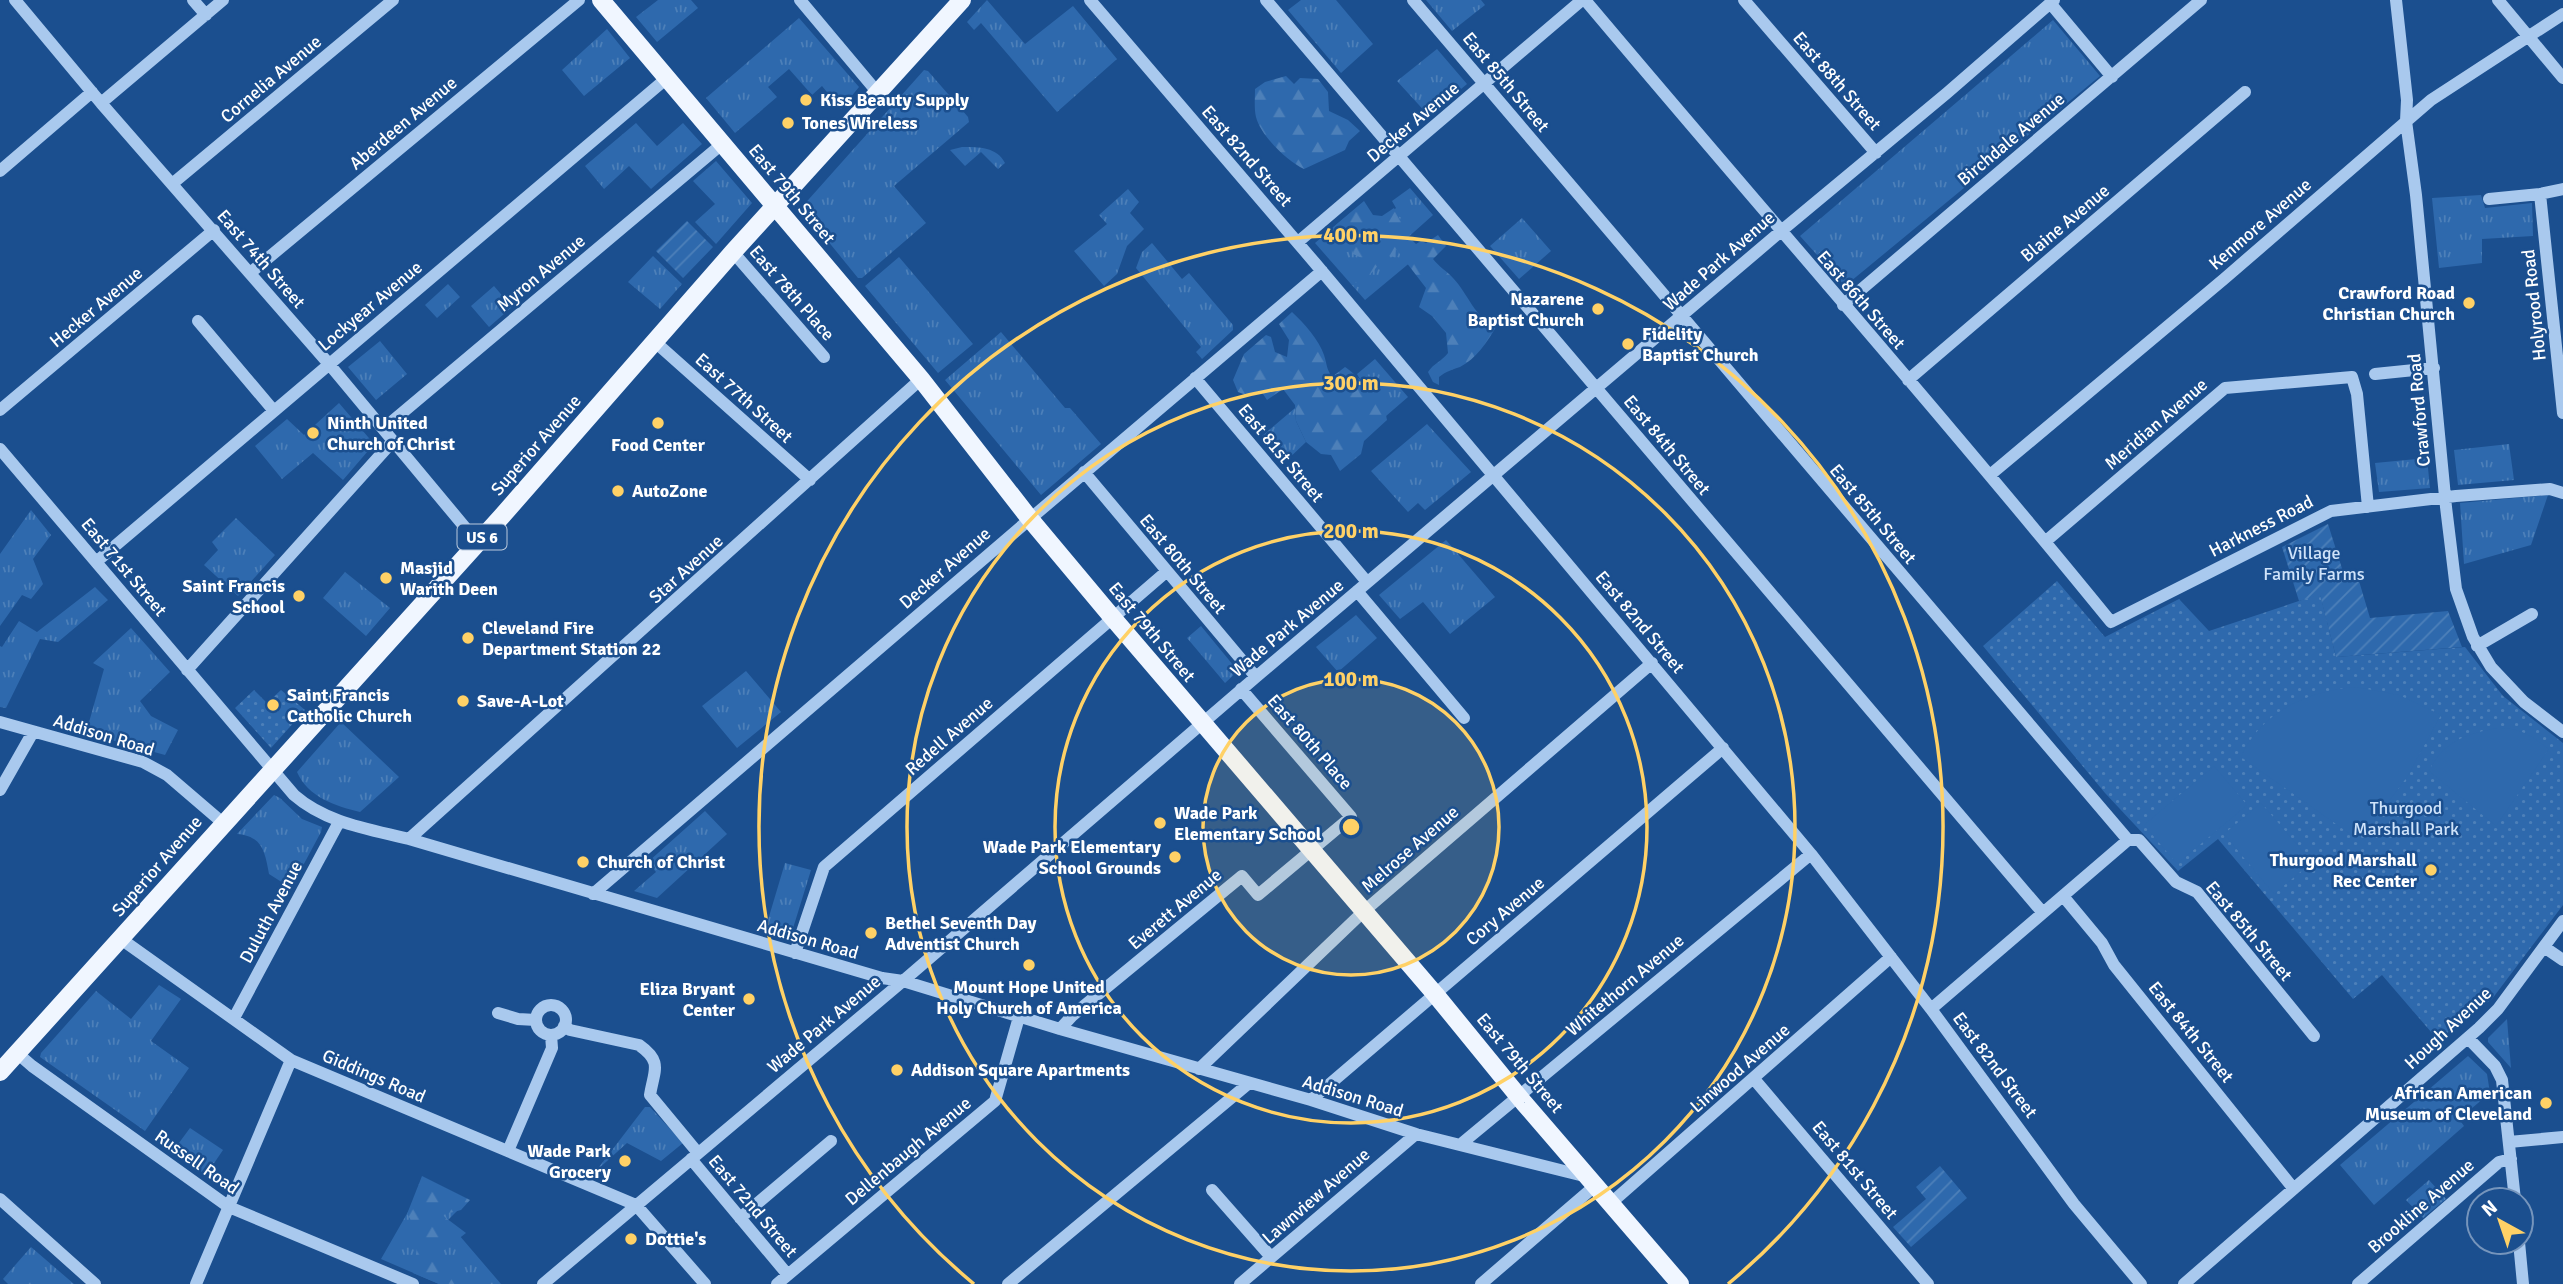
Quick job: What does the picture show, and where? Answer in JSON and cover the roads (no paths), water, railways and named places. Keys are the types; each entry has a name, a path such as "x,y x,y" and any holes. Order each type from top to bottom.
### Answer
{"main road":[{"name":"East 79th Street","path":"601,0 921,379 1030,519 1112,617 1680,1284"},
{"name":"Superior Avenue","path":"0,1072 223,822 478,543 733,252 962,0"}],"street":[{"name":"East 74th Street","path":"15,0 329,364 478,543"},
{"path":"193,0 206,15"},
{"path":"0,171 223,0"},
{"name":"Cornelia Avenue","path":"172,184 393,0"},
{"name":"Aberdeen Avenue","path":"250,273 579,0"},
{"path":"800,0 878,93"},
{"name":"East 82nd Street","path":"1090,0 1298,242 1811,854 1931,1009 2074,1205 2141,1284"},
{"name":"East 84th Street","path":"1266,0 2043,913"},
{"name":"East 85th Street","path":"1413,0 2128,840 2139,840 2176,882 2197,892 2314,1036"},
{"name":"Decker Avenue","path":"1298,242 1584,0"},
{"name":"East 86th Street","path":"1584,0 2046,541 2111,622"},
{"name":"East 88th Street","path":"1744,0 1876,153"},
{"name":"Birchdale Avenue","path":"1843,305 2202,0"},
{"name":"Crawford Road","path":"2396,0 2407,100 2406,121 2456,589 2477,646 2507,686 2563,732"},
{"path":"2498,0 2563,78"},
{"path":"2052,2 2112,77"},
{"name":"Wade Park Avenue","path":"543,1284 904,981 1241,689 2052,2"},
{"name":"Kenmore Avenue","path":"1990,475 2224,279 2431,100 2563,15"},
{"name":"Lockyear Avenue","path":"96,562 667,78"},
{"name":"Blaine Avenue","path":"1908,380 2245,92"},
{"name":"Myron Avenue","path":"383,429 722,144"},
{"path":"2489,199 2563,189"},
{"name":"Holyrood Road","path":"2540,194 2563,413"},
{"name":"Hecker Avenue","path":"0,410 214,230"},
{"name":"East 78th Place","path":"733,252 824,357"},
{"name":"Decker Avenue","path":"593,894 1322,271"},
{"path":"198,321 274,411"},
{"name":"East 77th Street","path":"654,341 810,480"},
{"path":"2375,374 2434,368"},
{"name":"Meridian Avenue","path":"2046,541 2225,388 2352,377 2357,394 2368,507"},
{"name":"East 81st Street","path":"1195,378 1464,718"},
{"name":"Star Avenue","path":"409,839 921,379"},
{"path":"187,670 393,442"},
{"name":"East 71st Street","path":"0,449 303,803"},
{"name":"East 80th Street","path":"1084,472 1256,677"},
{"name":"Harkness Road","path":"2111,622 2331,511 2550,489 2563,493"},
{"name":"Redell Avenue","path":"795,953 824,867 1166,572"},
{"path":"2477,646 2532,614"},
{"name":"Melrose Avenue","path":"1199,1069 1363,912 1652,663"},
{"name":"East 80th Place","path":"1241,689 1351,817 1311,851"},
{"name":"Addison Road","path":"0,722 142,762 167,775 223,822"},
{"path":"0,790 33,732"},
{"name":"Cory Avenue","path":"1311,1100 1723,748"},
{"name":"Addison Road","path":"303,803 339,822 409,839 882,978 904,981 1248,1084 1311,1100 1416,1134 1593,1181"},
{"name":"Duluth Avenue","path":"234,1018 339,822"},
{"path":"1931,1009 2128,840"},
{"name":"Everett Avenue","path":"1060,1029 1073,1015 1242,876 1258,895 1311,851"},
{"name":"Whitethorn Avenue","path":"1461,1144 1811,854"},
{"name":"East 84th Street","path":"2063,896 2293,1188"},
{"name":"Hough Avenue","path":"2184,1284 2468,1038 2498,1009 2563,921"},
{"name":"Giddings Road","path":"121,939 291,1060 636,1205"},
{"path":"2544,947 2563,960"},
{"name":"Linwood Avenue","path":"1611,1203 1891,957"},
{"path":"550,1005 556,1006 564,1014 564,1026 561,1031 551,1035 540,1031 536,1020 540,1010 550,1005"},
{"path":"498,1013 518,1019 536,1020"},
{"name":"Dellenbaugh Avenue","path":"777,1284 995,1101 1019,1017"},
{"name":"East 72nd Street","path":"564,1026 570,1030 639,1045 647,1050 656,1061 650,1095 740,1218 788,1275"},
{"path":"508,1151 552,1048 551,1035"},
{"path":"2468,1038 2499,1073 2514,1186"},
{"name":"Russell Road","path":"17,1053 229,1207 413,1284"},
{"path":"196,1284 291,1060"},
{"name":"East 81st Street","path":"1754,1080 1928,1284"},
{"path":"1008,1284 1248,1084"},
{"name":"Lawnview Avenue","path":"1240,1284 1416,1134"},
{"path":"2509,1142 2563,1137"},
{"path":"740,1218 831,1141"},
{"name":"Brookline Avenue","path":"2358,1284 2499,1162 2511,1159"},
{"path":"1481,1284 1593,1181"},
{"path":"1212,1190 1271,1257"},
{"path":"0,1199 95,1284"},
{"path":"636,1205 705,1284"},
{"path":"2520,1256 2523,1284"}],"place":[{"name":"Kiss Beauty Supply","path":"806,100"},
{"name":"Tones Wireless","path":"788,123"},
{"name":"Crawford Road Christian Church","path":"2469,303"},
{"name":"Nazarene Baptist Church","path":"1598,309"},
{"name":"Fidelity Baptist Church","path":"1628,344"},
{"name":"Food Center","path":"658,423"},
{"name":"Ninth United Church of Christ","path":"313,433"},
{"name":"AutoZone","path":"618,491"},
{"name":"Masjid Warith Deen","path":"386,578"},
{"name":"Saint Francis School","path":"299,596"},
{"name":"Cleveland Fire Department Station 22","path":"468,638"},
{"name":"Save-A-Lot","path":"463,701"},
{"name":"Saint Francis Catholic Church","path":"273,705"},
{"name":"Wade Park Elementary School","path":"1160,823"},
{"name":"Wade Park Elementary School Grounds","path":"1175,857"},
{"name":"Church of Christ","path":"583,862"},
{"name":"Thurgood Marshall Rec Center","path":"2431,870"},
{"name":"Bethel Seventh Day Adventist Church","path":"871,933"},
{"name":"Mount Hope United Holy Church of America","path":"1029,965"},
{"name":"Eliza Bryant Center","path":"749,999"},
{"name":"Addison Square Apartments","path":"897,1070"},
{"name":"African American Museum of Cleveland","path":"2546,1103"},
{"name":"Wade Park Grocery","path":"625,1161"},
{"name":"Dottie's","path":"631,1239"}],"park label":[{"name":"Village Family Farms","path":"2314,563"},
{"name":"Thurgood Marshall Park","path":"2406,818"}]}
